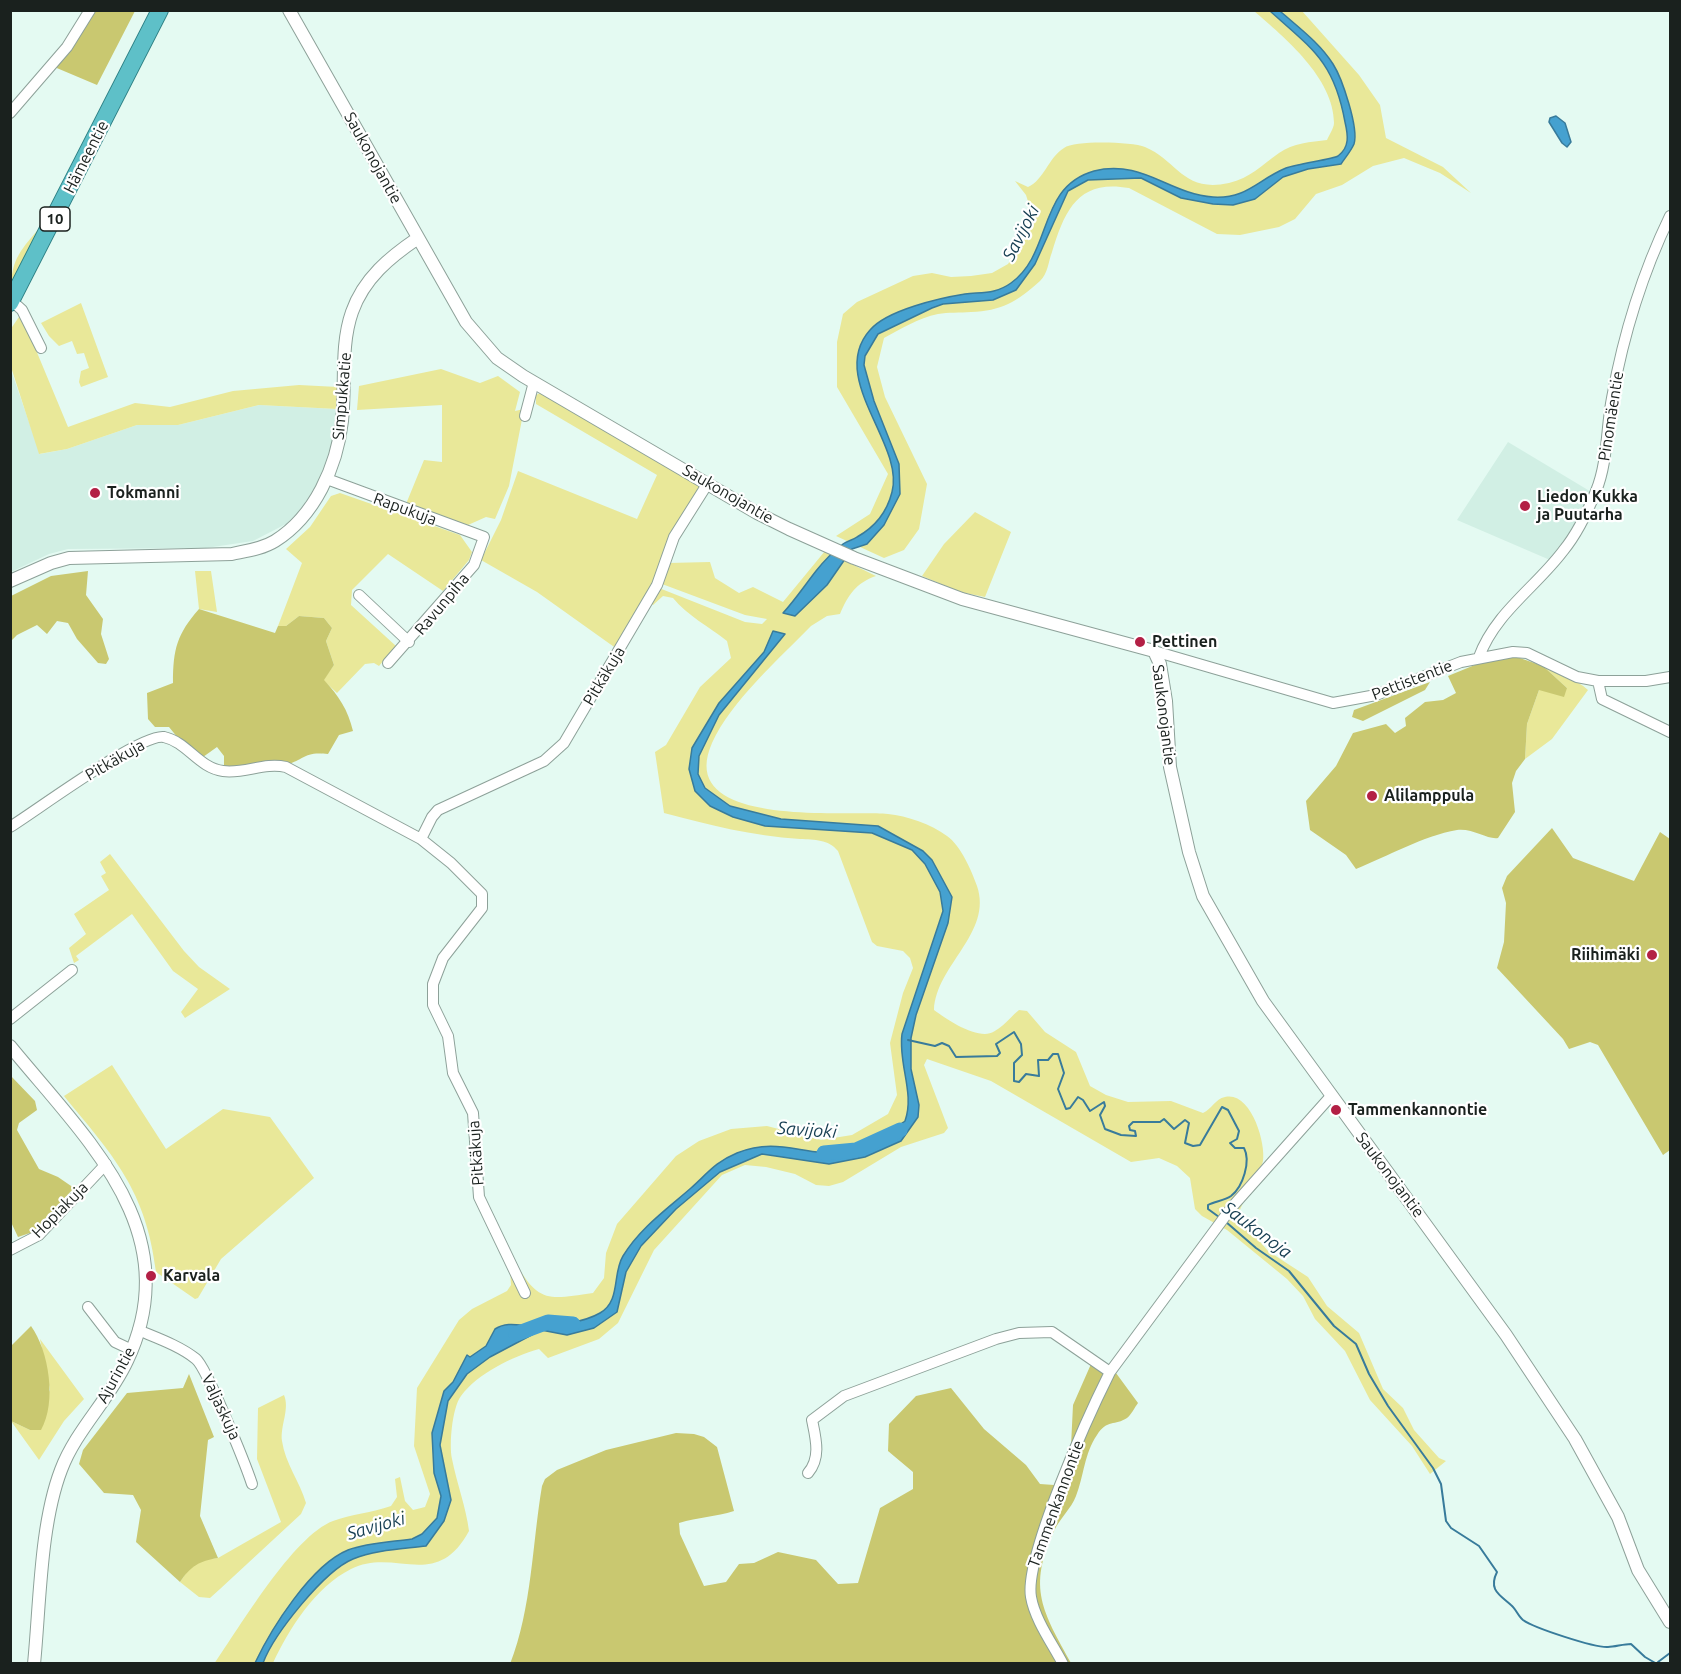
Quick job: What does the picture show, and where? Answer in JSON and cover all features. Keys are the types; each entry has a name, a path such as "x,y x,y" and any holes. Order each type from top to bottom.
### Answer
{"highway":[{"name":"Hämeentie","path":"11,302 160,10"}],"street":[{"path":"10,113 67,47 90,10"},
{"name":"Saukonojantie","path":"289,10 477,338 497,358 757,513 854,558 962,599 1154,651 1160,664 1166,701 1166,743 1170,767 1189,852 1203,896 1263,1002 1506,1335 1575,1438 1609,1499 1638,1570 1671,1623"},
{"name":"Pinomäentie","path":"1479,657 1495,627 1563,551 1597,490 1620,364 1661,234 1671,216"},
{"name":"Simpukkatie","path":"10,581 51,562 69,558 207,557 254,550 274,541 289,530 306,511 327,479 339,441 352,312 372,276 418,238"},
{"path":"11,302 22,310 41,348"},
{"path":"525,416 534,382"},
{"name":"Rapukuja","path":"327,479 483,537"},
{"name":"Pitkäkuja","path":"420,839 438,810 543,761 564,743 652,593 674,537 708,483"},
{"name":"Ravunpiha","path":"388,663 409,642 474,565 483,537"},
{"path":"359,595 409,642"},
{"name":"Pettistentie","path":"1154,651 1333,703 1376,695 1479,657 1527,653 1576,677 1598,681 1646,681 1671,677"},
{"path":"1598,681 1602,699 1671,732"},
{"name":"Pitkäkuja","path":"10,827 85,777 146,741 160,737 174,741 205,765 220,771 239,771 269,765 286,767 420,839 442,855 482,894 482,908 457,936 436,972 433,1005 448,1036 453,1073 473,1113 479,1197 525,1293"},
{"path":"10,1018 72,970"},
{"name":"Ajurintie","path":"10,1046 106,1164 126,1198 137,1226 143,1254 143,1297 138,1330 132,1350 114,1384 67,1454 60,1473 48,1528 34,1664"},
{"name":"Tammenkannontie","path":"1063,1664 1031,1598 1030,1575 1065,1475 1110,1372 1226,1215 1331,1096"},
{"name":"Hopiakuja","path":"10,1250 39,1235 106,1164"},
{"path":"88,1307 115,1342 132,1350"},
{"name":"Valjaskuja","path":"138,1330 185,1352 202,1367 228,1429 240,1447 252,1484"},
{"path":"808,1473 815,1465 816,1450 812,1420 830,1405 858,1390 996,1339 1020,1333 1052,1332 1110,1372"}],"shaded area":[{"path":"90,11 135,11 97,85 52,66"},
{"path":"1254,11 1302,11 1359,75 1380,105 1386,138 1443,167 1471,193 1440,173 1404,158 1373,166 1342,185 1316,194 1295,219 1279,227 1240,235 1217,234 1129,188 1112,186 1086,193 1069,210 1062,223 1045,275 1024,295 991,310 942,313 924,318 884,338 877,367 885,397 927,484 919,529 904,550 884,558 836,536 870,514 888,474 837,387 837,342 843,314 857,302 913,276 932,273 951,277 971,276 992,273 1008,264 1026,236 1031,211 1026,195 1015,181 1028,187 1033,184 1054,157 1070,145 1104,143 1138,145 1156,153 1191,180 1214,185 1243,178 1290,147 1327,140 1334,123 1332,106 1326,90 1305,60"},
{"path":"41,226 11,290 15,262"},
{"path":"81,303 108,377 81,387 79,382 81,371 89,368 84,353 77,354 72,341 59,346 41,323"},
{"path":"21,314 68,427 135,403 170,407 233,391 299,385 338,387 337,409 259,405 178,425 137,425 67,449 39,454 11,367 10,330"},
{"path":"10,367 40,454 67,449 137,425 178,425 259,405 337,409 334,440 322,476 301,509 286,524 253,541 206,548 68,549 49,554 11,572"},
{"path":"441,369 480,383 498,376 520,392 515,411 524,409 509,486 495,519 486,517 468,525 406,504 424,460 442,462 442,405 357,410 359,386"},
{"path":"540,393 702,486 657,577 617,649 537,592 481,560 501,520 518,471 637,519 657,475 536,404 536,395"},
{"name":"Liedon Kukka ja Puutarha","path":"1508,442 1593,493 1562,545 1550,560 1457,520"},
{"path":"340,493 460,535 472,552 469,560 443,591 388,554 352,590 351,605 396,646 379,666 374,663 365,664 337,693 323,680 334,665 326,641 332,628 324,618 299,616 286,626 278,626 302,563 286,549 310,527 331,496"},
{"path":"975,512 1011,532 985,597 960,592 922,576 944,544"},
{"path":"825,551 876,576 863,582 854,590 840,614 827,616 811,626 743,696 731,712 712,743 707,771 717,790 739,802 769,809 888,814 903,817 934,828 952,840 972,873 980,903 971,934 937,994 934,1010 951,1022 972,1032 985,1034 995,1031 1019,1010 1027,1011 1045,1032 1076,1052 1090,1086 1106,1095 1128,1102 1171,1101 1203,1113 1225,1097 1234,1097 1242,1102 1255,1120 1259,1131 1263,1161 1238,1216 1268,1251 1308,1277 1327,1306 1359,1333 1383,1389 1403,1408 1414,1430 1439,1458 1446,1461 1430,1474 1412,1446 1370,1400 1345,1351 1315,1319 1303,1296 1287,1279 1227,1230 1202,1216 1195,1209 1190,1178 1177,1166 1159,1158 1131,1162 991,1081 927,1059 924,1065 948,1128 944,1133 901,1147 843,1182 829,1186 816,1185 795,1174 766,1167 745,1165 722,1175 654,1250 618,1323 599,1339 548,1358 539,1349 529,1352 496,1367 468,1388 458,1402 451,1436 452,1459 469,1531 456,1549 443,1560 429,1564 383,1562 351,1569 326,1586 304,1610 273,1663 214,1664 268,1584 301,1544 317,1530 333,1521 391,1506 397,1497 395,1479 400,1477 405,1501 413,1510 425,1507 430,1494 414,1446 417,1388 459,1320 472,1309 507,1291 511,1285 510,1269 517,1265 532,1287 548,1296 566,1297 593,1293 604,1278 606,1253 617,1224 676,1156 699,1141 731,1129 767,1126 821,1140 852,1135 888,1114 897,1095 890,1043 903,993 913,968 910,958 903,951 877,946 872,942 838,851 830,844 816,840 748,833 664,813 655,752 666,745 700,687 731,658 727,641 692,616 673,598 663,596 653,605 650,603 659,588 745,622 762,624 767,619 745,615 662,584 668,563 710,562 715,578 739,593 753,587 783,602"},
{"path":"88,571 86,595 103,619 101,634 109,659 106,664 98,663 77,639 68,623 57,621 47,634 37,625 17,635 11,641 11,596 51,576"},
{"path":"195,571 211,571 217,612 199,609"},
{"path":"199,609 275,633 278,626 286,626 299,616 324,618 332,628 326,641 334,665 324,680 342,704 353,731 339,735 328,754 309,755 280,766 248,768 224,766 224,756 217,747 203,757 178,738 169,727 155,727 148,719 147,693 173,683 175,651 181,634"},
{"path":"1514,656 1543,666 1567,688 1564,697 1539,690 1527,724 1525,759 1516,771 1512,783 1515,812 1498,838 1457,830 1419,842 1356,869 1346,855 1310,830 1306,801 1336,766 1353,733 1386,724 1395,733 1406,726 1405,718 1425,702 1443,700 1456,693 1448,676 1487,660"},
{"path":"1543,666 1578,682 1588,690 1552,739 1525,759 1527,724 1539,690 1567,688"},
{"path":"1430,682 1425,690 1363,721 1352,717 1354,710"},
{"path":"1552,828 1573,858 1634,881 1660,832 1670,839 1670,1150 1663,1155 1598,1045 1590,1042 1569,1049 1563,1039 1497,968 1504,942 1506,903 1502,888 1507,876"},
{"path":"110,854 184,951 199,967 230,989 185,1018 181,1012 198,989 173,971 132,914 76,956 79,960 74,963 69,948 86,934 74,914 109,890 101,876 106,873 100,862"},
{"path":"112,1065 166,1149 223,1109 270,1117 314,1178 221,1259 198,1298 195,1299 156,1272 151,1243 136,1196 112,1157 64,1096"},
{"path":"10,1075 35,1101 37,1110 19,1123 17,1130 39,1169 58,1177 74,1188 33,1232 18,1237 10,1220"},
{"path":"31,1326 42,1349 49,1377 49,1405 41,1430 30,1430 11,1421 11,1346"},
{"path":"40,1339 84,1399 64,1421 39,1460 11,1421 30,1430 50,1390"},
{"path":"1095,1355 1116,1373 1138,1403 1127,1418 1104,1427 1097,1435 1089,1450 1076,1496 1056,1526 1041,1568 1040,1584 1046,1614 1071,1663 510,1664 527,1598 542,1486 545,1479 557,1470 606,1450 676,1433 704,1437 717,1447 734,1511 679,1523 680,1534 704,1586 726,1582 739,1564 754,1563 778,1552 816,1560 838,1584 858,1583 880,1508 913,1489 913,1472 888,1451 889,1424 916,1396 951,1388 984,1429 1026,1465 1040,1484 1054,1485 1071,1446 1073,1405"},
{"path":"189,1374 214,1437 208,1440 200,1516 218,1558 196,1565 180,1582 136,1542 141,1510 133,1495 104,1493 79,1464 83,1450 127,1393 183,1388"},
{"path":"284,1395 286,1406 282,1441 289,1465 306,1503 301,1514 210,1598 199,1597 180,1582 191,1566 202,1560 218,1558 281,1522 257,1459 258,1408"}],"water":[{"path":"1270,11 1280,11 1308,36 1328,56 1337,71 1349,103 1355,137 1353,147 1341,164 1308,169 1283,177 1255,199 1233,205 1181,198 1141,178 1088,180 1068,191 1035,264 1016,290 993,300 943,304 878,334 865,356 864,365 874,401 899,464 900,494 884,525 867,544 852,549 827,585 795,616 783,613 829,557 843,544 875,524 890,499 893,473 888,453 861,390 857,369 859,349 870,330 878,323 888,316 914,306 954,296 994,291 1011,283 1034,255 1054,206 1063,191 1076,179 1094,171 1127,170 1141,173 1197,195 1225,197 1243,192 1286,168 1335,157 1345,149 1346,127 1335,84 1328,70 1309,47"},
{"path":"1556,116 1565,123 1571,142 1567,147 1549,122 1550,118"},
{"path":"773,631 785,634 719,715 699,756 698,774 705,788 730,806 781,819 878,826 923,851 932,860 952,897 948,923 916,1015 911,1038 911,1069 919,1105 918,1117 901,1141 865,1157 829,1164 762,1154 720,1172 676,1209 641,1246 626,1272 617,1312 594,1328 567,1335 541,1330 490,1357 467,1374 448,1401 440,1445 451,1500 444,1521 426,1546 370,1554 353,1559 341,1566 328,1576 301,1605 278,1636 263,1663 255,1663 282,1616 320,1569 348,1550 412,1539 422,1534 437,1518 441,1496 434,1473 432,1433 444,1391 453,1382 467,1355 470,1357 486,1346 495,1329 509,1325 542,1326 568,1323 593,1316 607,1308 614,1294 620,1263 637,1237 654,1219 723,1160 752,1148 766,1146 830,1153 845,1152 869,1144 905,1121 908,1100 901,1045 902,1034 943,911 940,892 925,864 912,850 872,833 765,826 733,817 710,806 695,791 689,769 692,748 719,703 764,652"}],"waterway":[{"name":"Saukonoja","path":"908,1040 935,1046 942,1043 949,1046 956,1057 997,1056 1000,1053 996,1044 1014,1032 1021,1044 1022,1055 1014,1063 1014,1081 1019,1082 1026,1074 1039,1076 1038,1060 1048,1060 1053,1054 1058,1054 1064,1073 1058,1089 1066,1109 1070,1108 1078,1097 1083,1100 1090,1111 1104,1102 1105,1106 1100,1115 1105,1129 1121,1135 1136,1136 1135,1131 1130,1130 1129,1126 1133,1122 1160,1122 1164,1119 1174,1129 1185,1120 1189,1123 1185,1143 1193,1146 1200,1145 1222,1107 1228,1110 1239,1131 1237,1139 1230,1143 1235,1148 1244,1148 1247,1160 1245,1174 1235,1192 1228,1198 1208,1205 1208,1209 1219,1217"},
{"name":"Savijoki","path":"824,1153 856,1150 900,1130"},
{"name":"Saukonoja","path":"1226,1222 1256,1248 1289,1271 1334,1326 1356,1344 1369,1374 1388,1406 1433,1468 1441,1484 1446,1521 1451,1528 1479,1546 1497,1572 1494,1583 1496,1592 1513,1607 1521,1618 1578,1641 1608,1647 1631,1644 1657,1664"},
{"name":"Savijoki","path":"516,1334 548,1322 573,1324"},
{"path":"1658,1662 1670,1653"}],"place":[{"name":"Tokmanni","path":"95,493"},
{"name":"Liedon Kukka ja Puutarha","path":"1525,506"},
{"name":"Pettinen","path":"1140,642"},
{"name":"Alilamppula","path":"1372,796"},
{"name":"Riihimäki","path":"1652,955"},
{"name":"Tammenkannontie","path":"1336,1110"},
{"name":"Karvala","path":"151,1276"}]}
